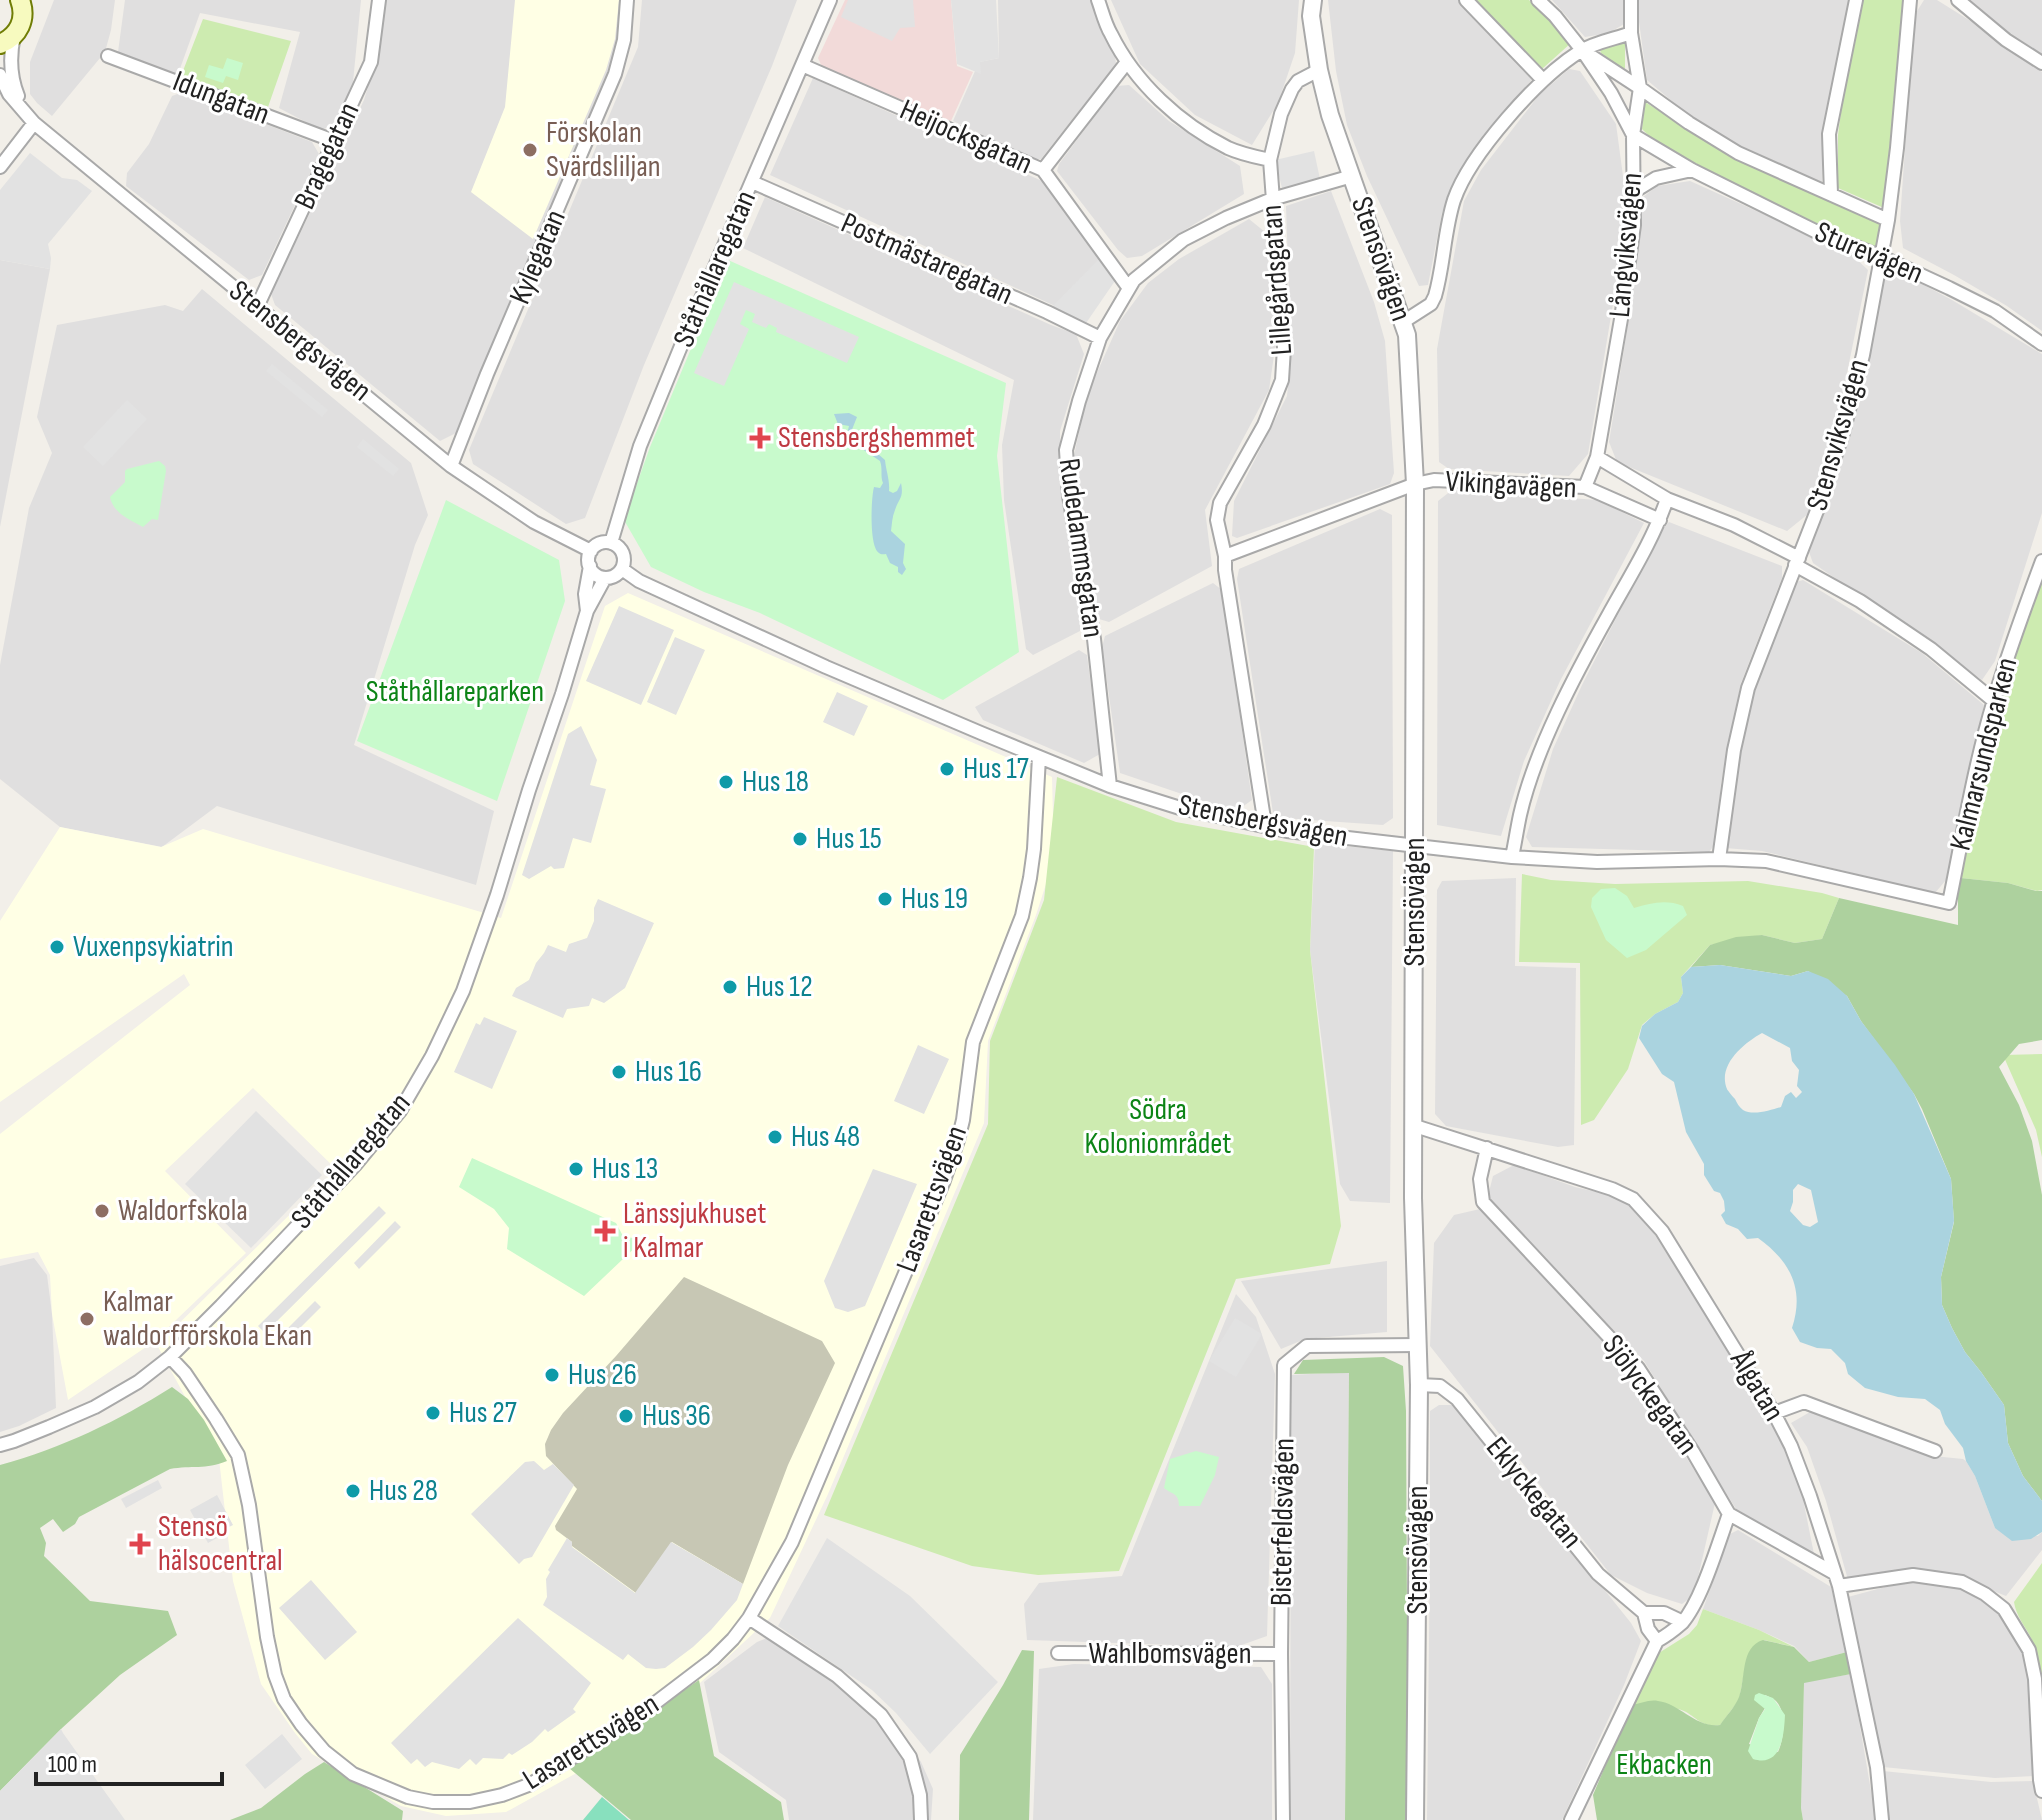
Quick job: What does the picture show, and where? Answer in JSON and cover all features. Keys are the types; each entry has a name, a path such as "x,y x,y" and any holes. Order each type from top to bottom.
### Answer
{"main road":[{"path":"7,40 22,22 23,3"}],"street":[{"name":"Bragegatan","path":"257,307 371,62 379,0"},
{"name":"Kylegatan","path":"451,466 615,74 624,40 627,0"},
{"name":"Ståthållaregatan","path":"611,543 640,446 830,0"},
{"path":"1098,0 1110,33 1127,62 1150,90 1185,121 1229,148 1270,160"},
{"name":"Stensövägen","path":"1313,0 1311,16 1330,115 1407,335 1415,484 1413,1198 1419,1385 1415,1820"},
{"path":"1466,0 1543,80"},
{"name":"Sturevägen","path":"1538,0 1582,50 1611,93 1633,135 1692,170 1815,231 1882,257 1995,311 2042,344"},
{"name":"Långviksvägen","path":"1585,487 1597,457 1634,225 1633,135 1640,88 1631,33 1631,0"},
{"path":"1831,194 1829,134 1856,0"},
{"name":"Stensviksvägen","path":"1719,859 1734,750 1748,688 1843,433 1863,355 1888,220 1910,0"},
{"path":"1958,0 2006,40 2042,63"},
{"path":"1403,322 1431,304 1455,200 1469,170 1523,101 1543,80 1582,50 1631,33"},
{"name":"Stensbergsvägen","path":"7,40 11,51 12,80 24,110"},
{"name":"Sturevägen","path":"1582,50 1738,153 1888,220"},
{"name":"Idungatan","path":"108,56 334,141"},
{"path":"1043,170 1127,62"},
{"name":"Heijocksgatan","path":"802,65 1043,170 1128,287"},
{"name":"Lillegårdsgatan","path":"1265,825 1217,520 1220,503 1264,425 1282,380 1284,348 1270,160 1281,114 1292,89 1298,81 1319,70"},
{"name":"Stensbergsvägen","path":"0,75 9,94 34,123 451,466 534,522 591,551"},
{"path":"0,167 34,123"},
{"path":"1635,191 1656,178 1692,170"},
{"name":"Rudedammsgatan","path":"1110,786 1094,639 1069,496 1066,450 1100,338 1128,287 1183,240 1272,199 1352,176"},
{"name":"Postmästaregatan","path":"752,182 1100,338"},
{"name":"Vikingavägen","path":"1597,457 1667,499 1734,525 1797,562 1931,649 1994,701"},
{"name":"Vikingavägen","path":"1225,556 1415,484 1434,480 1585,487 1660,520"},
{"path":"1512,857 1520,813 1539,754 1576,676 1647,547 1667,499"},
{"path":"590,566 596,574 605,578 615,576 624,562 623,554 611,543 599,544 591,551"},
{"name":"Ståthållaregatan","path":"587,611 585,594 591,551"},
{"name":"Kalmarsundsparken","path":"1949,903 1978,761 1994,701 2042,561"},
{"name":"Stensbergsvägen","path":"622,569 639,581 826,667 1110,786 1180,808 1287,831 1512,857 1597,862 1766,861 1949,903"},
{"name":"Ståthållaregatan","path":"0,1445 95,1407 138,1382 170,1357 356,1164 400,1111 432,1056 463,991 493,909 587,611 605,578"},
{"name":"Lasarettsvägen","path":"170,1357 185,1373 238,1455 249,1505 267,1637 284,1699 324,1751 353,1774 408,1797 433,1802 470,1802 531,1784 646,1710 713,1659 749,1618 792,1542 943,1183 963,1120 973,1042 1022,916 1034,849 1039,757"},
{"name":"Ålgatan","path":"1415,1126 1612,1189 1633,1199 1662,1231 1774,1413 1791,1446 1810,1496 1839,1586 1877,1767 1882,1820"},
{"name":"Sjölyckegatan","path":"1487,1148 1480,1179 1483,1202 1638,1368 1729,1514"},
{"name":"Bisterfeldsvägen","path":"1283,1820 1284,1365 1307,1346 1418,1345"},
{"name":"Eklyckegatan","path":"1419,1385 1440,1386 1457,1399 1598,1574 1644,1613 1648,1629 1657,1641"},
{"path":"1774,1413 1804,1402 1935,1451"},
{"path":"1571,1820 1657,1641 1683,1622 1695,1605 1729,1514 1834,1573"},
{"path":"1839,1586 1913,1575 1950,1580 1962,1582 1985,1594 2004,1609 2029,1650 2035,1679 2042,1791"},
{"name":"Eklyckegatan","path":"1644,1613 1664,1613 1683,1622"},
{"path":"749,1618 837,1676 881,1715 910,1757 920,1795 921,1820"},
{"name":"Wahlbomsvägen","path":"1058,1653 1281,1654"}],"shaded area":[{"path":"54,0 115,0 105,52 52,116 30,94 30,62"},
{"path":"125,0 361,0 353,82 334,125 321,130 279,108 300,32 200,13 177,77 118,52"},
{"path":"385,0 621,0 618,39 608,70 456,433 440,441 275,305 271,294 364,100 381,43"},
{"name":"Förskolan Svärdsliljan","path":"515,0 619,0 615,39 606,70 533,239 471,192 505,107"},
{"path":"642,0 797,0 772,66 644,365 585,518 566,524 473,464 469,450 638,47"},
{"path":"845,0 951,0 957,66 973,72 951,121 823,69 818,58"},
{"path":"848,0 913,0 915,27 900,28 892,41 841,17"},
{"path":"951,0 996,0 999,58 980,62 981,74 957,64"},
{"path":"998,0 1096,0 1115,55 1116,64 1041,159 1034,159 953,121 979,62 999,58"},
{"path":"1111,0 1299,0 1295,53 1278,103 1252,145 1195,115 1140,64"},
{"path":"1328,0 1462,0 1533,78 1460,170 1442,213 1428,285 1419,286 1367,176 1347,125 1336,71"},
{"path":"1552,0 1625,0 1624,24 1609,33 1585,37"},
{"path":"1636,0 1850,0 1823,144 1822,187 1733,143 1693,119 1647,80"},
{"path":"1924,0 1937,0 1988,32 2042,72 2042,331 2007,306 1903,248 1900,221 1914,16"},
{"path":"1969,0 2042,0 2042,54 2008,32"},
{"path":"1569,69 1580,71 1616,124 1626,226 1588,454 1569,476 1449,469 1439,462 1437,349 1464,201 1481,170 1539,95"},
{"path":"813,78 1042,181 1101,260 1068,312 770,175"},
{"path":"1129,85 1169,121 1240,166 1244,194 1142,256 1127,258 1057,171 1059,164 1117,86"},
{"path":"183,92 312,142 319,154 262,275 249,280 126,186 127,173 149,144 172,96"},
{"path":"1314,151 1320,179 1282,188 1275,160"},
{"path":"30,153 62,178 77,180 92,191 48,244 50,269 0,260 0,190"},
{"path":"1690,181 1850,253 1868,270 1837,422 1808,514 1787,531 1617,462 1609,442 1631,306 1643,197 1657,186"},
{"path":"1331,191 1374,302 1385,341 1394,473 1390,484 1237,538 1232,536 1234,501 1287,396 1291,355 1286,206"},
{"path":"765,197 1076,334 1084,354 1060,431 1060,480 1083,621 1080,631 1033,655 1026,649 1004,500 1002,445 1014,380 743,248"},
{"path":"1249,219 1265,232 1277,334 1269,390 1205,510 1212,566 1109,622 1099,619 1073,460 1087,395 1120,321 1148,283 1179,259"},
{"path":"1104,254 1119,275 1082,329 1047,312"},
{"path":"0,260 50,269 0,527"},
{"path":"1894,269 2042,354 2042,513 1995,661 1982,680 1813,563 1809,552 1846,445 1867,366 1884,276"},
{"path":"734,282 859,337 847,363 776,332 777,328 769,324 766,328 752,322 755,314 746,310 740,324 749,329 724,386 694,373"},
{"path":"202,289 411,463 428,515 415,545 354,745 494,811 476,885 217,806 162,847 60,827 0,779 0,665 29,508 52,453 37,417 57,325 165,305 183,311"},
{"path":"272,364 328,410 322,417 266,371"},
{"path":"127,400 147,419 103,466 83,447"},
{"path":"363,439 399,469 393,476 357,447"},
{"path":"1452,490 1598,500 1644,523 1560,681 1524,761 1501,836 1437,825 1438,501"},
{"path":"1380,509 1392,515 1393,818 1383,825 1282,818 1273,813 1237,579 1239,569"},
{"path":"1669,522 1782,566 1782,578 1741,683 1721,783 1716,843 1709,852 1532,847 1526,837 1553,749 1660,532"},
{"path":"1803,580 1922,653 1984,705 1946,880 1935,893 1762,851 1725,848 1751,689 1792,583"},
{"path":"1213,583 1222,590 1252,800 1235,812 1120,773 1102,647 1105,636"},
{"name":"Länssjukhuset i Kalmar","path":"628,593 1052,777 1054,859 988,1041 984,1123 828,1494 770,1618 672,1709 582,1770 506,1812 446,1816 401,1806 312,1754 261,1684 233,1581 219,1459 157,1345 336,1169 253,1088 165,1171 246,1253 152,1343 68,1400 52,1314 50,1275 38,1252 0,1259 0,1134 190,985 184,974 0,1102 0,921 60,827 161,847 203,829 501,918 605,606"},
{"path":"619,606 674,630 641,705 586,681"},
{"path":"675,637 705,650 676,715 647,702"},
{"path":"1079,650 1087,655 1100,754 1084,763 983,720 975,707"},
{"path":"837,692 868,706 854,736 823,722"},
{"path":"581,726 597,760 590,785 606,789 591,843 573,838 564,868 554,869 551,866 529,879 522,875 568,734"},
{"path":"1315,843 1393,851 1390,1203 1350,1201 1340,1184 1310,950"},
{"path":"1516,878 1515,966 1576,968 1574,1145 1558,1147 1446,1126 1435,1114 1437,890 1442,881"},
{"path":"598,899 654,923 625,988 604,1003 592,998 589,1006 567,1009 563,1018 512,996 516,988 529,980 548,945 566,952 569,944 587,938"},
{"path":"484,1017 517,1031 492,1089 454,1072 476,1023 480,1025"},
{"path":"918,1045 949,1059 924,1114 894,1101"},
{"path":"256,1111 322,1175 251,1248 185,1184"},
{"path":"1514,1165 1626,1202 1646,1221 1780,1438 1801,1489 1814,1554 1736,1509 1644,1361 1547,1262 1488,1196 1493,1176"},
{"path":"873,1169 917,1184 865,1306 848,1312 835,1308 824,1281"},
{"path":"379,1206 386,1213 265,1333 258,1326"},
{"path":"1480,1209 1630,1368 1715,1503 1694,1595 1682,1604 1647,1593 1611,1575 1430,1346 1434,1243 1454,1215"},
{"path":"395,1221 401,1227 359,1269 354,1263"},
{"path":"34,1258 47,1275 56,1408 0,1432 0,1266"},
{"path":"1387,1261 1387,1332 1305,1339 1281,1349 1241,1281"},
{"path":"684,1277 822,1341 835,1363 788,1465 743,1584 672,1542 636,1593 572,1546 572,1542 556,1530 555,1526 577,1489 546,1456 545,1444 563,1413"},
{"path":"1236,1294 1256,1317 1275,1374 1267,1636 1236,1647 1027,1640 1024,1604 1039,1583 1122,1576"},
{"path":"315,1301 321,1307 287,1341 281,1335"},
{"path":"1235,1318 1262,1334 1236,1377 1209,1361"},
{"path":"1349,1372 1345,1820 1290,1820 1291,1375"},
{"path":"1439,1405 1453,1405 1465,1417 1631,1623 1641,1641 1562,1820 1427,1820 1430,1411"},
{"path":"1810,1412 1933,1456 1963,1459 1975,1476 1995,1528 2038,1536 2042,1532 2042,1550 2006,1596 1956,1576 1910,1569 1848,1580 1807,1447 1791,1423"},
{"path":"534,1461 544,1470 553,1464 574,1485 532,1557 519,1564 471,1514 525,1462"},
{"path":"158,1480 162,1488 126,1508 121,1499"},
{"path":"217,1495 233,1525 215,1534 217,1538 208,1543 190,1510"},
{"path":"1738,1530 1831,1587 1847,1652 1809,1662 1794,1646 1703,1609 1730,1534"},
{"path":"567,1538 572,1542 572,1547 635,1593 671,1542 743,1584 737,1600 693,1647 665,1668 646,1668 628,1654 623,1660 543,1605 547,1597 548,1570"},
{"path":"827,1538 910,1596 998,1682 930,1754 872,1690 778,1626"},
{"path":"311,1580 357,1632 325,1660 279,1608"},
{"path":"1911,1580 1961,1588 1979,1596 2001,1613 2024,1650 2035,1776 1995,1778 1883,1767 1848,1597"},
{"path":"518,1618 591,1683 573,1709 576,1712 548,1732 545,1729 532,1742 503,1759 483,1758 476,1765 470,1759 459,1769 432,1762 425,1767 417,1759 411,1764 391,1743"},
{"path":"779,1633 845,1675 880,1705 921,1762 933,1789 931,1820 789,1820 786,1800 719,1752 704,1682 757,1642"},
{"path":"1074,1664 1261,1667 1272,1684 1272,1820 1033,1820 1039,1669"},
{"path":"1851,1674 1876,1820 1803,1820 1804,1682"},
{"path":"61,1729 125,1820 0,1820 0,1791"},
{"path":"282,1734 302,1759 265,1789 245,1765"},
{"path":"1883,1771 1991,1782 2033,1781 2042,1820 1889,1820"}],"green space":[{"path":"1475,0 1529,0 1571,43 1542,69"},
{"path":"1861,0 1903,0 1884,208 1838,188 1838,135 1847,65"},
{"path":"203,19 291,41 268,107 181,76"},
{"path":"1622,41 1625,43 1623,69 1600,50"},
{"path":"227,58 243,63 238,80 226,76 223,83 205,77 209,65 223,69"},
{"path":"1645,102 1737,160 1865,215 1883,226 1877,247 1871,249 1723,179 1650,137 1642,129"},
{"path":"728,260 1006,383 997,456 1019,652 943,700 760,613 704,592 651,567 624,520 650,447"},
{"path":"159,461 166,471 158,520 152,519 143,527 118,512 110,497 125,482 127,469"},
{"name":"Ståthållareparken","path":"446,500 559,560 565,601 497,801 357,741"},
{"path":"2042,573 2042,890 2037,891 2008,883 1961,878 2016,642"},
{"name":"Södra Koloniområdet","path":"1057,777 1176,822 1314,847 1310,950 1341,1226 1330,1264 1236,1279 1119,1571 1038,1575 972,1566 824,1515 988,1124 990,1041 1044,900"},
{"path":"1522,874 1551,880 1615,884 1748,881 1839,898 1822,939 1795,943 1762,935 1710,945 1681,977 1683,993 1678,1002 1642,1025 1628,1069 1594,1120 1581,1125 1580,963 1519,962"},
{"path":"1958,880 2008,883 2042,891 2042,1040 2019,1044 1999,1067 2019,1105 2032,1141 2042,1195 2042,1501 2023,1476 2008,1443 2004,1405 1965,1352 1942,1305 1941,1277 1954,1222 1951,1179 1914,1094 1861,1021 1847,996 1808,971 1791,976 1720,965 1691,967 1710,945 1736,937 1762,935 1795,943 1822,939 1839,898 1958,925"},
{"path":"1615,888 1627,896 1634,908 1665,902 1683,906 1687,915 1646,950 1627,958 1606,940 1591,907 1592,898 1601,889"},
{"path":"2042,1054 2042,1157 2036,1130 2003,1055"},
{"path":"472,1158 616,1223 623,1236 643,1240 584,1296 507,1249 509,1228 494,1209 459,1187"},
{"path":"1384,1357 1403,1366 1406,1411 1408,1820 1345,1820 1349,1373 1294,1374 1303,1360"},
{"path":"172,1387 188,1399 204,1420 227,1461 170,1469 79,1517 63,1532 53,1519 40,1528 46,1543 44,1556 90,1601 168,1611 177,1635 120,1675 0,1791 0,1465 89,1432"},
{"path":"1196,1451 1219,1457 1215,1475 1200,1506 1179,1506 1177,1496 1164,1488 1170,1459"},
{"path":"2042,1563 2042,1683 2035,1649 2014,1602"},
{"path":"1703,1609 1794,1647 1764,1640 1747,1658 1739,1700 1720,1725 1707,1724 1678,1709 1631,1705 1654,1656 1689,1634 1697,1625"},
{"name":"Ekbacken","path":"1763,1640 1794,1647 1809,1662 1847,1652 1851,1674 1804,1683 1803,1820 1597,1820 1593,1795 1631,1705 1658,1701 1674,1706 1695,1720 1720,1725 1739,1697 1747,1656","holes":["1765,1695 1776,1701 1782,1712 1783,1733 1778,1752 1749,1744 1765,1708 1762,1705"]},
{"path":"1022,1650 1034,1651 1029,1820 959,1820 960,1755"},
{"path":"699,1680 714,1756 781,1802 784,1820 631,1820 569,1768"},
{"path":"1759,1693 1773,1698 1785,1715 1780,1748 1770,1759 1763,1760 1753,1759 1748,1751 1765,1709 1754,1700"},
{"path":"324,1762 403,1811 402,1820 230,1820 261,1808"},
{"path":"602,1797 629,1820 583,1820"}],"water":[{"path":"849,413 857,417 849,437 885,460 889,491 897,491 901,483 901,495 891,531 905,544 903,563 906,569 902,575 886,554 880,554 876,549 872,532 872,501 874,487 880,488 883,483 881,464 846,438 849,426 838,424 834,414"},
{"path":"1720,965 1791,976 1808,971 1828,979 1847,996 1861,1021 1914,1094 1951,1179 1954,1221 1941,1277 1942,1305 1965,1352 2004,1405 2008,1443 2023,1476 2042,1501 2042,1532 2031,1539 2012,1541 1995,1528 1963,1448 1945,1424 1940,1410 1925,1399 1898,1397 1865,1388 1848,1374 1845,1363 1831,1349 1800,1342 1792,1328 1797,1301 1792,1277 1786,1266 1758,1238 1747,1239 1738,1229 1726,1224 1721,1215 1725,1211 1724,1201 1704,1175 1704,1164 1686,1132 1674,1082 1662,1074 1639,1038 1642,1026 1655,1014 1678,1002 1683,993 1681,977 1691,967","holes":["1762,1033 1790,1048 1792,1061 1799,1070 1797,1086 1802,1092 1796,1098 1791,1092 1785,1096 1781,1107 1747,1112 1727,1090 1726,1072 1740,1049","1798,1184 1811,1190 1818,1222 1810,1227 1803,1225 1790,1211 1793,1190"]}],"place":[{"name":"Förskolan Svärdsliljan","path":"530,150"},
{"name":"Stensbergshemmet","path":"760,438"},
{"name":"Hus 17","path":"947,769"},
{"name":"Hus 18","path":"726,782"},
{"name":"Hus 15","path":"800,839"},
{"name":"Hus 19","path":"885,899"},
{"name":"Vuxenpsykiatrin","path":"57,947"},
{"name":"Hus 12","path":"730,987"},
{"name":"Hus 16","path":"619,1072"},
{"name":"Hus 48","path":"775,1137"},
{"name":"Hus 13","path":"576,1169"},
{"name":"Waldorfskola","path":"102,1211"},
{"name":"Länssjukhuset i Kalmar","path":"605,1231"},
{"name":"Kalmar waldorfförskola Ekan","path":"87,1319"},
{"name":"Hus 26","path":"552,1375"},
{"name":"Hus 27","path":"433,1413"},
{"name":"Hus 36","path":"626,1416"},
{"name":"Hus 28","path":"353,1491"},
{"name":"Stensö hälsocentral","path":"140,1544"}]}
